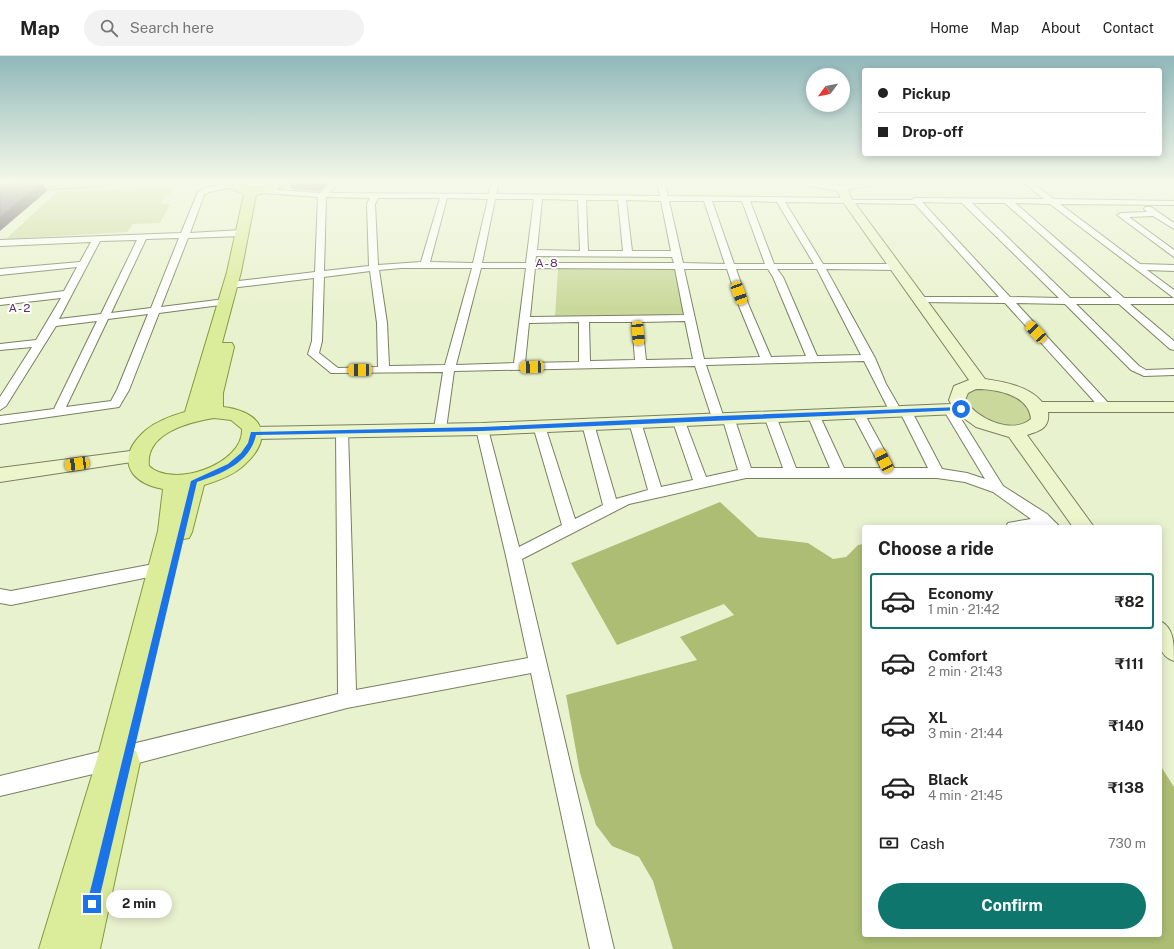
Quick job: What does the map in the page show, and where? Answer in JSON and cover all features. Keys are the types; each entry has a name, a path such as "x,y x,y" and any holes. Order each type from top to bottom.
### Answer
{"main road":[{"path":"193,416 225,302 237,284 241,233 244,225"},
{"path":"214,412 214,393 250,225"},
{"path":"214,412 228,413 240,417 249,423 253,433 251,443 243,455 230,466 213,474 185,482 160,482 146,476 139,467 138,456 143,446 152,436 178,420 193,416 214,412"},
{"path":"82,949 119,758 159,569 169,531 185,482"},
{"path":"57,949 119,758 185,482"}],"street":[{"path":"0,420 115,404 123,390 189,225"},
{"path":"321,225 317,341 313,354 335,371 869,358"},
{"path":"372,225 374,268 382,323 384,370"},
{"path":"425,265 436,225"},
{"path":"440,430 450,369 477,266 486,225"},
{"path":"519,367 532,266 536,225"},
{"path":"583,225 584,253"},
{"path":"625,225 628,253"},
{"path":"670,225 699,362 746,473"},
{"path":"716,225 730,267 767,360"},
{"path":"755,225 771,267 778,277 814,359"},
{"path":"795,225 820,267 869,358 880,384 901,411 937,473"},
{"path":"866,225 980,384"},
{"path":"938,225 1106,407"},
{"path":"989,225 1135,368 1144,373 1174,372"},
{"path":"1034,225 1174,347"},
{"path":"1082,225 1174,295"},
{"path":"1134,225 1174,254"},
{"path":"0,243 241,233"},
{"path":"58,412 143,237"},
{"path":"0,406 52,323 96,240"},
{"path":"533,253 676,254"},
{"path":"0,272 83,264"},
{"path":"237,284 374,268 425,265 896,267"},
{"path":"1137,267 1174,268"},
{"path":"0,302 67,294"},
{"path":"919,300 1174,301"},
{"path":"52,323 225,302"},
{"path":"525,320 637,320 690,318"},
{"path":"584,320 585,365"},
{"path":"637,320 641,363"},
{"path":"0,347 39,343"},
{"path":"253,433 482,429 723,417 955,409 984,424 999,429 1014,431 1028,430 1037,424 1040,417 1037,407 1028,399 1009,389 980,384 968,385 958,393 955,409 998,489"},
{"path":"1037,407 1174,407"},
{"path":"858,413 890,473"},
{"path":"813,414 839,473"},
{"path":"770,416 791,473"},
{"path":"678,420 701,483"},
{"path":"635,422 656,493"},
{"path":"588,424 611,507"},
{"path":"539,426 570,527"},
{"path":"482,429 539,664 602,949"},
{"path":"342,431 347,700"},
{"path":"1014,431 1083,525"},
{"path":"0,475 138,456"},
{"path":"514,556 625,500 746,473 937,473 967,478 998,489 1048,522"},
{"path":"1026,525 1048,522"},
{"path":"0,596 11,598 159,569"},
{"path":"1162,634 1174,650"},
{"path":"0,786 119,758 347,700 539,664"}],"shaded area":[{"path":"22,225 132,225 127,232 6,239"},
{"path":"558,269 676,270 687,317 555,317"},
{"path":"979,387 1018,395 1035,419 1022,427 990,424 964,405 964,393"},
{"path":"720,502 758,537 808,543 833,559 846,557 858,545 862,544 862,937 1162,937 1162,768 1174,787 1174,949 673,949 653,881 639,857 612,846 596,825 580,773 566,695 697,660 680,637 734,615 724,604 617,645 571,563"}],"district":[{"name":"A-8","path":"547,263"},
{"name":"A-2","path":"20,308"}],"route":[{"path":"92,904 194,481 230,466 243,455 251,443 253,433 482,429 961,409"}]}
